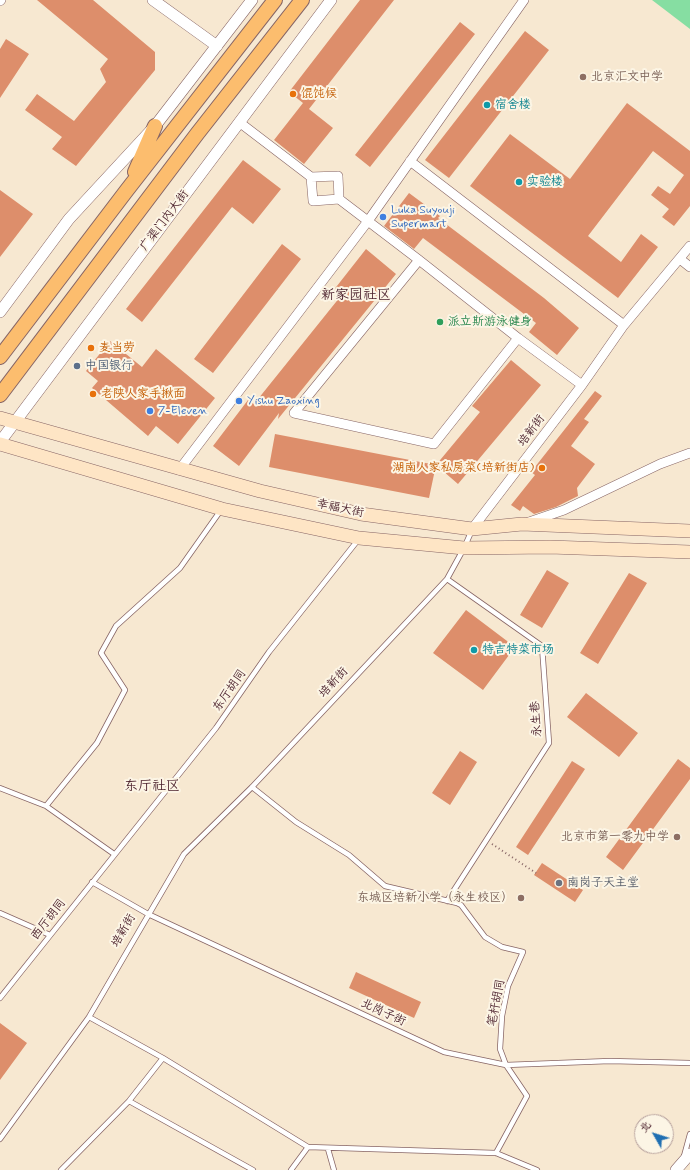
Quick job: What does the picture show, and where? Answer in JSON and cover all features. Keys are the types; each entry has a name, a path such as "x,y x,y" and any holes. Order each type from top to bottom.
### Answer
{"main road":[{"path":"0,357 127,190 275,0"},
{"path":"0,395 192,140 302,0"},
{"path":"127,190 155,126"},
{"name":"幸福大街","path":"0,418 179,470 260,491 361,514 472,529 522,524 690,531"},
{"name":"幸福大街","path":"0,443 222,509 360,538 464,548 550,547 690,552"}],"street":[{"path":"0,312 69,219 155,126 252,0"},
{"name":"广渠门内大街","path":"0,443 331,0"},
{"path":"179,470 368,221 524,0"},
{"path":"154,1 214,49"},
{"path":"239,122 311,177 338,176 339,200"},
{"path":"410,161 624,325"},
{"path":"311,177 313,201 339,200 419,260 518,338 582,385"},
{"name":"培新街","path":"472,529 582,385 624,325 690,246"},
{"path":"680,259 690,267"},
{"path":"419,260 294,413 434,444 518,338"},
{"path":"522,524 564,510 660,464 690,453"},
{"path":"678,1167 690,1154"}],"lane":[{"path":"46,806 97,743 125,690 101,653 116,626 180,568 222,509"},
{"name":"培新街","path":"0,1140 89,1017 184,854 252,787 447,579 464,548 472,529"},
{"name":"东厅胡同","path":"114,854 216,728 270,652 360,538"},
{"name":"永生巷","path":"447,579 542,646 549,743 447,901"},
{"name":"笔杆胡同","path":"252,787 296,822 349,855 385,886 461,905 485,937 502,947 523,952 508,986 502,1016 500,1049 506,1065 527,1096 496,1153"},
{"path":"0,788 46,806 114,854"},
{"name":"西厅胡同","path":"0,998 114,854"},
{"name":"北岗子街","path":"92,882 148,914 444,1052 506,1065 610,1061 690,1063"},
{"path":"0,913 50,935"},
{"path":"89,1017 163,1058 308,1146 328,1148 496,1153 537,1170"},
{"path":"61,1170 129,1101 163,1058"},
{"path":"129,1101 253,1170"},
{"path":"678,1167 690,1134"},
{"path":"291,1170 308,1146"},
{"path":"328,1148 334,1170"}],"path":[{"path":"486,840 536,873"}],"green space":[{"path":"652,0 690,0 690,29"}],"building":[{"path":"37,0 93,0 155,52 155,70 76,166 52,149 62,137 25,110 37,94 74,121 106,82 100,69 108,59"},
{"path":"360,0 394,0 309,109 333,128 304,164 274,140 303,103 289,92"},
{"path":"460,22 475,34 370,167 355,155"},
{"name":"宿舍楼","path":"525,31 549,50 449,178 425,160"},
{"path":"6,39 29,54 0,98 0,49"},
{"path":"627,103 690,151 690,206 674,226 662,217 669,209 651,195 658,186 670,194 684,175 653,151 588,236 621,262 641,234 658,247 618,298 470,186 510,134 570,179"},
{"path":"243,160 281,189 253,224 232,207 142,322 126,309"},
{"path":"0,190 33,214 0,257"},
{"path":"409,193 440,216 438,218 544,298 579,328 557,355 529,332 536,323 423,238 414,249 384,226"},
{"path":"282,244 301,259 213,373 194,359"},
{"path":"366,249 396,274 278,419 279,413 239,466 213,446 248,400 254,404 340,297 333,291"},
{"path":"110,341 142,367 156,349 215,398 178,444 156,426 148,436 92,388 98,381 86,371"},
{"path":"511,360 541,385 458,484 436,465 480,412 472,406"},
{"path":"595,391 602,396 584,419 589,422 571,446 595,464 577,488 578,496 556,507 534,514 523,506 520,511 511,505 535,475 531,472"},
{"path":"275,434 436,465 429,498 269,467"},
{"path":"547,570 569,583 542,628 520,615"},
{"path":"629,573 647,583 598,664 580,653"},
{"name":"特吉特菜市场","path":"466,610 515,647 483,690 433,653"},
{"path":"586,693 638,733 619,757 567,717"},
{"path":"460,751 477,762 450,805 432,793"},
{"path":"678,759 690,768 690,779 623,870 606,857"},
{"path":"572,761 585,769 528,855 516,847"},
{"name":"南岗子天主堂","path":"542,863 583,890 575,902 534,875"},
{"path":"356,972 421,1002 414,1018 349,988"},
{"path":"0,1023 27,1043 0,1080"}],"place":[{"name":"北京汇文中学","path":"583,77"},
{"name":"馄饨候","path":"293,94"},
{"name":"宿舍楼","path":"487,105"},
{"name":"实验楼","path":"519,182"},
{"name":"Luka Suyouji Supermart","path":"383,217"},
{"name":"派立斯游泳健身","path":"440,322"},
{"name":"麦当劳","path":"91,348"},
{"name":"中国银行","path":"77,366"},
{"name":"老陕人家手揪面","path":"93,394"},
{"name":"Yishu Zaoxing","path":"239,401"},
{"name":"7-Eleven","path":"150,411"},
{"name":"湖南人家私房菜(培新街店)","path":"542,468"},
{"name":"特吉特菜市场","path":"474,650"},
{"name":"北京市第一零九中学","path":"677,837"},
{"name":"南岗子天主堂","path":"559,883"},
{"name":"东城区培新小学（永生校区）","path":"521,898"}],"district":[{"name":"新家园社区","path":"356,296"},
{"name":"东厅社区","path":"152,787"}]}
